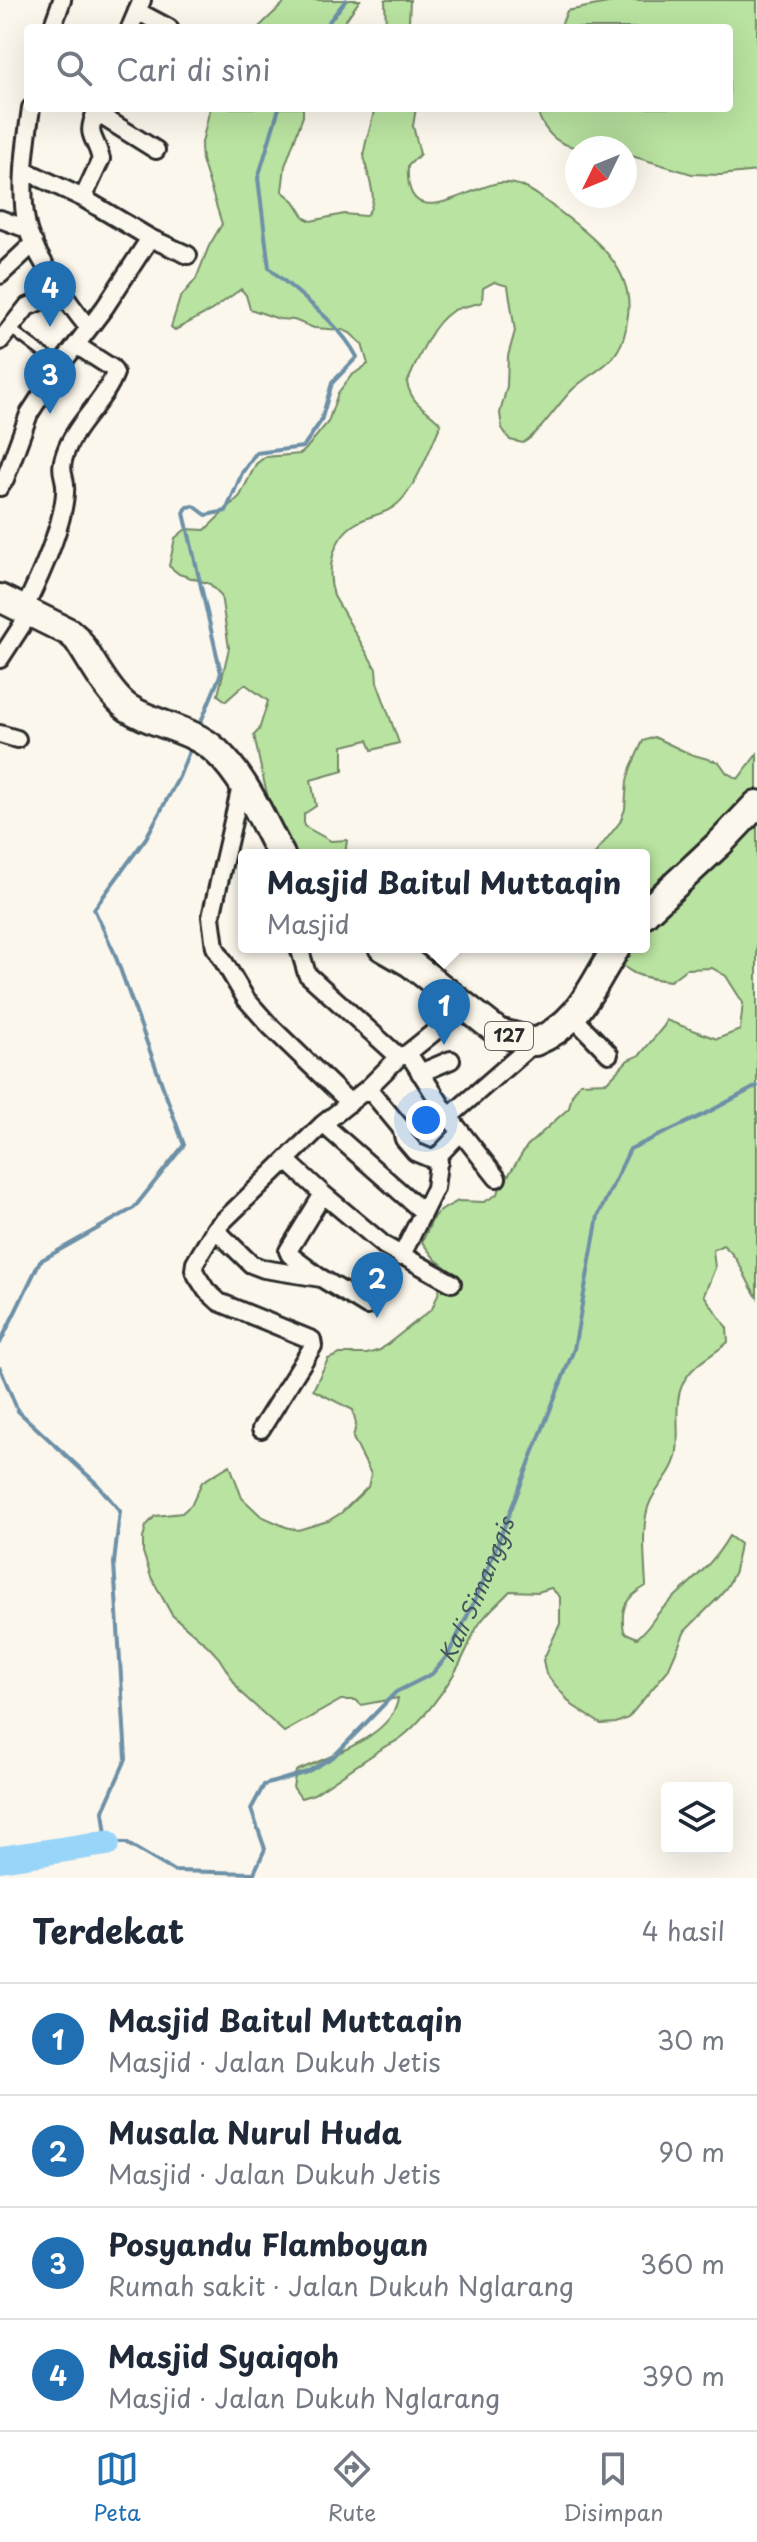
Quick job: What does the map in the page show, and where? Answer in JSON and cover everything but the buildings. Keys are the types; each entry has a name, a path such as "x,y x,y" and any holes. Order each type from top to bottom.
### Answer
{"main road":[{"path":"0,598 69,632 124,705 139,715 185,731 216,751 242,782 278,849"},
{"path":"650,908 757,804"},
{"name":"127","path":"392,953 410,963 498,1032 535,1042 551,1035 573,1017 613,953"}],"street":[{"path":"53,24 62,0"},
{"path":"132,24 140,5 164,24"},
{"path":"31,112 24,200 31,236 62,292 88,327"},
{"path":"83,198 101,159 89,129 95,112"},
{"path":"99,112 156,150"},
{"path":"26,171 83,198 150,238 188,255"},
{"path":"0,219 31,236"},
{"path":"0,275 31,236"},
{"path":"0,487 29,414 150,238"},
{"path":"5,335 27,307 62,292"},
{"path":"0,659 27,611 45,564 65,493 60,471 66,451 115,373 76,345"},
{"path":"0,734 17,739"},
{"path":"242,782 211,917 215,947 246,999 350,1103"},
{"path":"301,953 307,974 420,1073 460,1133 497,1178"},
{"path":"261,1429 313,1346 312,1340 219,1302 206,1290 194,1270 195,1263 215,1229 323,1124 403,1055 464,1008"},
{"path":"573,1017 609,1054"},
{"path":"449,1117 535,1042"},
{"path":"420,1073 451,1060"},
{"path":"368,1088 401,1128 404,1139 415,1152 439,1162"},
{"path":"323,1124 423,1212"},
{"path":"401,1257 435,1188 439,1155 460,1133"},
{"path":"287,1161 401,1257 452,1283"},
{"path":"323,1194 288,1251 321,1278 367,1306"},
{"path":"215,1229 251,1264 321,1278"}],"lane":[{"path":"5,335 60,366"}],"green space":[{"path":"287,0 360,0 343,24 262,24"},
{"path":"385,0 410,0 410,24 386,24"},
{"path":"623,0 757,0 757,171 692,174 637,158 637,136 565,136 565,144 550,134 538,112 733,112 733,24 562,24 567,11"},
{"path":"209,112 303,112 285,166 282,191 311,221 344,214 365,216 370,210 373,194 364,153 373,112 415,112 413,126 420,154 408,166 409,187 416,199 427,204 440,203 499,183 511,183 528,189 604,250 624,282 628,301 625,332 614,356 572,390 537,432 523,443 510,440 502,428 500,413 515,331 508,286 494,282 483,288 482,302 451,312 425,344 407,383 416,402 441,424 420,471 404,497 392,508 361,520 347,530 336,547 331,566 334,596 376,669 377,682 399,743 372,750 368,740 343,746 343,771 311,780 316,806 304,814 304,826 331,841 347,840 346,849 293,849 288,842 268,799 254,735 259,730 268,701 245,684 226,701 218,695 229,648 221,595 210,584 179,574 169,566 175,538 186,529 205,530 240,496 256,464 265,457 300,454 305,450 328,422 338,393 351,376 368,364 362,344 350,333 314,328 250,309 241,289 212,310 175,330 171,327 180,298 196,279 222,224 202,160 201,147"},
{"path":"654,737 690,754 719,762 727,773 738,779 757,754 757,1297 729,1250 723,1245 713,1250 715,1268 704,1295 727,1328 728,1342 695,1367 682,1386 678,1404 676,1458 651,1500 645,1519 646,1586 626,1604 624,1632 637,1638 641,1635 663,1608 706,1567 729,1536 740,1544 735,1571 720,1596 685,1631 668,1670 628,1718 616,1723 601,1724 572,1705 546,1674 543,1660 560,1624 560,1597 551,1588 538,1592 510,1591 480,1623 443,1691 409,1731 314,1794 301,1798 293,1787 296,1771 341,1752 372,1734 394,1711 398,1698 361,1705 356,1700 341,1700 284,1732 241,1693 209,1647 172,1615 151,1577 143,1552 146,1526 155,1516 182,1513 192,1504 202,1482 230,1465 242,1498 261,1516 286,1527 298,1530 328,1521 341,1513 368,1487 371,1474 353,1438 356,1424 353,1410 313,1390 328,1359 340,1354 367,1354 380,1350 432,1309 448,1269 435,1259 422,1242 434,1216 458,1201 484,1202 496,1195 527,1146 569,1108 572,1095 580,1083 607,1082 628,1060 640,1055 666,1020 717,1039 740,1030 743,1003 726,976 712,968 686,969 670,981 649,978 627,969 613,953 650,953 650,849 599,849 620,822 625,809 627,781 643,741"}],"waterway":[{"path":"327,24 346,0"},
{"path":"198,729 221,673 184,513 187,507 194,506 206,515 226,511 242,473 256,453 303,447 321,421 332,383 357,357 329,320 269,268 258,178 278,112"},
{"path":"0,1343 40,1261 134,1208 184,1145 114,952 94,909 146,838 179,777 192,744"},
{"name":"Kali Simanggis","path":"0,1368 18,1411 97,1484 120,1511 114,1563 126,1759 103,1811 107,1843 126,1843 174,1871 254,1873 265,1849 251,1809 264,1785 307,1772 333,1757 396,1692 432,1674 448,1655 477,1596 574,1349 598,1216 630,1149 757,1086"},
{"name":"Kali Simanggis","path":"0,1859 107,1843"}],"place":[{"name":"Masjid Syaiqoh","path":"50,327"},
{"name":"Posyandu Flamboyan","path":"50,414"},
{"name":"Masjid Baitul Muttaqin","path":"444,1045"},
{"name":"Musala Nurul Huda","path":"377,1318"}]}
